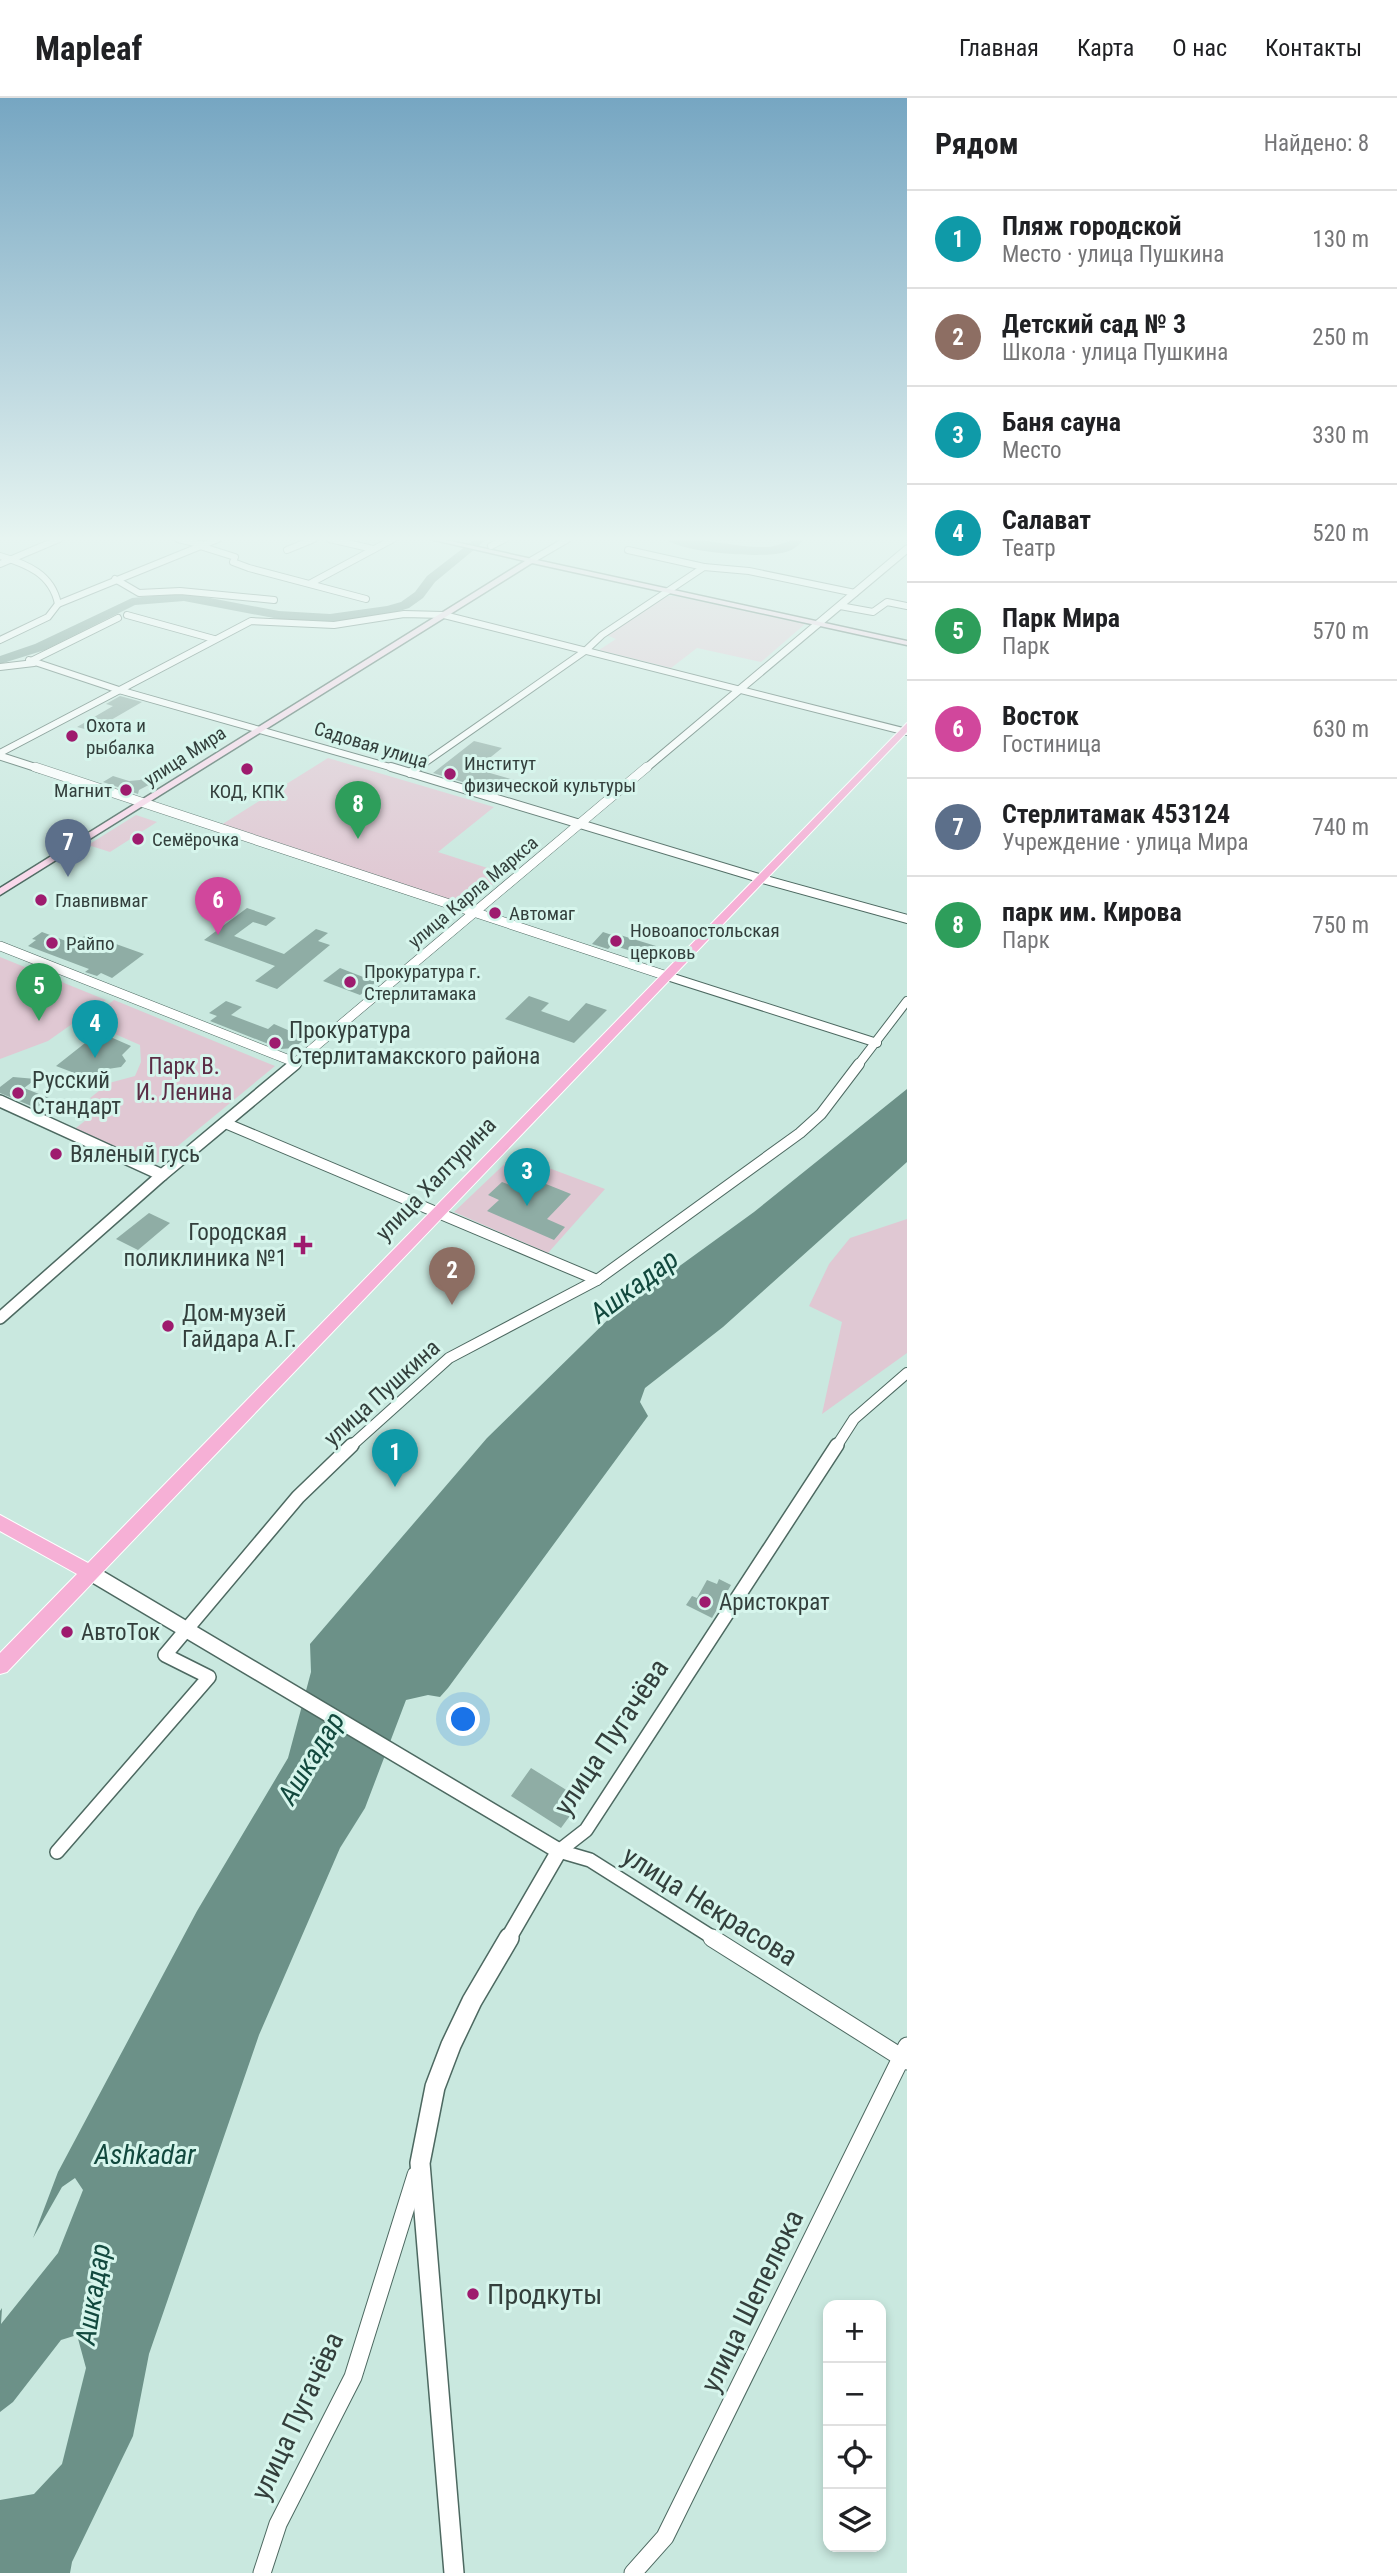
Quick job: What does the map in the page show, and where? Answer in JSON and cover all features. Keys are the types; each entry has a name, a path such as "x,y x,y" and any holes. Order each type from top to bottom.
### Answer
{"main road":[{"name":"улица Мира","path":"0,892 380,654"},
{"name":"улица Халтурина","path":"0,1666 664,975 905,729"},
{"path":"0,1522 91,1573"}],"street":[{"path":"0,667 31,661 44,654"},
{"path":"0,755 185,654"},
{"path":"410,773 581,654"},
{"path":"600,654 905,729"},
{"name":"улица Карла Маркса","path":"0,1318 162,1175 782,654"},
{"name":"Садовая улица","path":"31,661 119,690 260,728 759,878 907,919"},
{"path":"0,755 877,1043"},
{"path":"0,946 297,1063"},
{"name":"улица Пушкина","path":"57,1852 209,1678 165,1655 298,1497 440,1366 459,1352 597,1280 800,1133 821,1114 907,1001"},
{"path":"0,1101 162,1175"},
{"path":"225,1123 597,1280"},
{"name":"улица Пугачёва","path":"262,2573 278,2524 353,2377 420,2163 435,2087 472,2001 559,1851 586,1830 854,1419 907,1374"},
{"path":"91,1573 242,1662"},
{"name":"улица Некрасова","path":"242,1662 559,1851 590,1860 905,2055"},
{"name":"улица Шепелюка","path":"633,2573 664,2537 905,2055"},
{"name":"улица Пугачёва","path":"420,2163 454,2573"}],"green space":[{"path":"617,654 689,654 671,668"},
{"path":"727,654 770,654 761,662"},
{"path":"328,758 494,807 438,852 506,874 467,906 221,825"},
{"path":"136,815 157,822 110,852 88,845"},
{"path":"0,957 106,1000 48,1041 0,1059"},
{"name":"Парк В. И. Ленина","path":"114,1000 275,1066 151,1168 71,1132 101,1108 102,1104 90,1098 109,1083 135,1076 141,1062 140,1045 99,1027 95,1014"},
{"path":"514,1155 605,1189 548,1253 454,1212"},
{"path":"907,1219 907,1353 822,1414 842,1322 809,1306 829,1264 850,1238"}],"water":[{"name":"Ashkadar","path":"907,1089 907,1162 723,1327 645,1388 640,1402 648,1416 448,1688 440,1697 428,1695 406,1700 365,1808 340,1848 259,2035 149,2354 133,2436 72,2562 70,2573 0,2573 0,2500 34,2494 62,2464 86,2368 77,2335 61,2340 13,2402 0,2412 0,2311 2,2308 1,2324 58,2253 83,2190 75,2178 62,2187 33,2238 58,2172 197,1911 288,1758 311,1672 310,1644 487,1438 630,1298 652,1286 754,1212"}],"building":[{"path":"120,696 142,702 92,731 77,727 113,706 106,704"},
{"name":"Институт физической культуры","path":"474,741 502,748 476,769 518,781 502,794 433,773"},
{"path":"153,772 166,776 139,790 138,794 103,782 113,776 129,781 140,780"},
{"path":"247,908 276,918 266,926 253,922 234,936 284,954 316,929 328,933 318,941 330,945 277,989 255,981 275,966 204,940"},
{"path":"42,932 66,941 71,937 78,940 88,934 144,954 112,978 101,973 97,976 85,972 89,969 28,946 36,940 32,939"},
{"name":"Новоапостольская церковь","path":"603,932 656,946 647,956 612,945 608,949 592,944"},
{"name":"Прокуратура г. Стерлитамака","path":"340,968 376,982 360,995 323,981"},
{"path":"529,996 549,1003 541,1011 569,1021 586,1003 607,1010 574,1043 505,1019"},
{"path":"226,1001 242,1007 231,1015 268,1029 274,1024 306,1038 294,1048 281,1049 210,1021 217,1016 209,1013"},
{"path":"99,1032 131,1046 122,1055 126,1061 121,1067 101,1070 90,1079 56,1066"},
{"name":"Русский Стандарт","path":"13,1077 36,1079 24,1088 49,1098 36,1108 0,1093 0,1087"},
{"path":"521,1174 571,1194 547,1219 565,1227 554,1240 487,1211 499,1200 488,1195 502,1182 510,1185"},
{"path":"149,1213 170,1223 138,1250 116,1239"},
{"name":"Аристократ","path":"719,1579 731,1585 712,1618 686,1605 692,1596 697,1598 707,1580 717,1584"},
{"path":"531,1768 568,1791 558,1804 572,1813 561,1828 511,1796"}],"waterway":[{"path":"0,660 17,654"}],"place":[{"name":"Охота и рыбалка","path":"72,736"},
{"name":"КОД, КПК","path":"247,769"},
{"name":"Институт физической культуры","path":"450,774"},
{"name":"Магнит","path":"126,790"},
{"name":"Семёрочка","path":"138,839"},
{"name":"парк им. Кирова","path":"358,839"},
{"name":"Стерлитамак 453124","path":"68,877"},
{"name":"Главпивмаг","path":"41,900"},
{"name":"Автомаг","path":"495,913"},
{"name":"Восток","path":"218,935"},
{"name":"Новоапостольская церковь","path":"616,941"},
{"name":"Райпо","path":"52,943"},
{"name":"Прокуратура г. Стерлитамака","path":"350,982"},
{"name":"Парк Мира","path":"39,1021"},
{"name":"Прокуратура Стерлитамакского района","path":"275,1043"},
{"name":"Салават","path":"95,1058"},
{"name":"Русский Стандарт","path":"18,1093"},
{"name":"Вяленый гусь","path":"56,1154"},
{"name":"Баня сауна","path":"527,1206"},
{"name":"Городская поликлиника №1","path":"303,1245"},
{"name":"Детский сад № 3","path":"452,1305"},
{"name":"Дом-музей Гайдара А.Г.","path":"168,1326"},
{"name":"Пляж городской","path":"395,1487"},
{"name":"Аристократ","path":"705,1602"},
{"name":"АвтоТок","path":"67,1632"},
{"name":"Продкуты","path":"473,2294"}],"water label":[{"name":"Ашкадар","path":"634,1286"},
{"name":"Ашкадар","path":"311,1758"},
{"name":"Ашкадар","path":"93,2294"}]}
